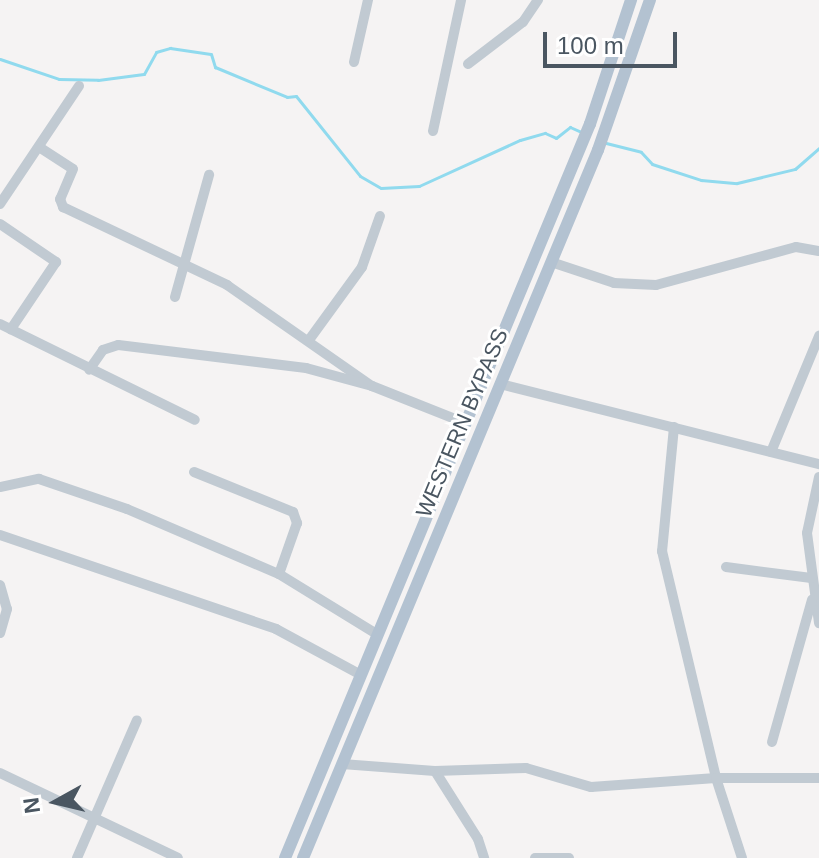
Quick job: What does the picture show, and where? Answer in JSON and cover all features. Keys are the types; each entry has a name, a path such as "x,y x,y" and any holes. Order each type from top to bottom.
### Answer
{"main road":[{"name":"WESTERN BYPASS","path":"285,858 613,66 631,0"},
{"name":"WESTERN BYPASS","path":"303,858 629,72 650,0"}],"street":[{"path":"354,62 368,0"},
{"path":"433,131 461,0"},
{"path":"468,64 523,22 538,0"},
{"path":"0,204 79,86"},
{"path":"39,147 73,169 60,199 63,207 227,285 372,386"},
{"path":"175,297 209,175"},
{"path":"309,340 362,267 380,216"},
{"path":"0,224 56,262 5,326 195,420"},
{"path":"551,262 614,283 646,286 701,276 796,247 819,251"},
{"path":"771,452 819,336"},
{"path":"89,370 103,350 118,345 306,368 372,386 465,423"},
{"path":"500,384 819,464"},
{"path":"674,427 662,551 716,778 742,858"},
{"path":"194,472 293,512 297,523 279,574"},
{"path":"819,477 808,518 812,600 819,623"},
{"path":"0,487 39,479 127,509 279,574 378,635"},
{"path":"0,535 276,629 361,675"},
{"path":"726,567 811,578"},
{"path":"0,585 7,609 0,633"},
{"path":"772,742 812,600"},
{"path":"77,858 137,720"},
{"path":"342,764 435,771 526,768 591,787 716,778 819,778"},
{"path":"435,771 478,839 486,858"},
{"path":"0,773 178,858"},
{"path":"535,858 569,858"}],"waterway":[{"path":"0,59 59,79 98,80 144,74 156,52 170,48 211,54 215,67 287,97 296,96 360,176 381,188 419,186 520,140 545,133 556,138 570,127 581,132"},
{"path":"606,143 641,152 652,164 701,180 737,183 795,169 819,148"}]}
